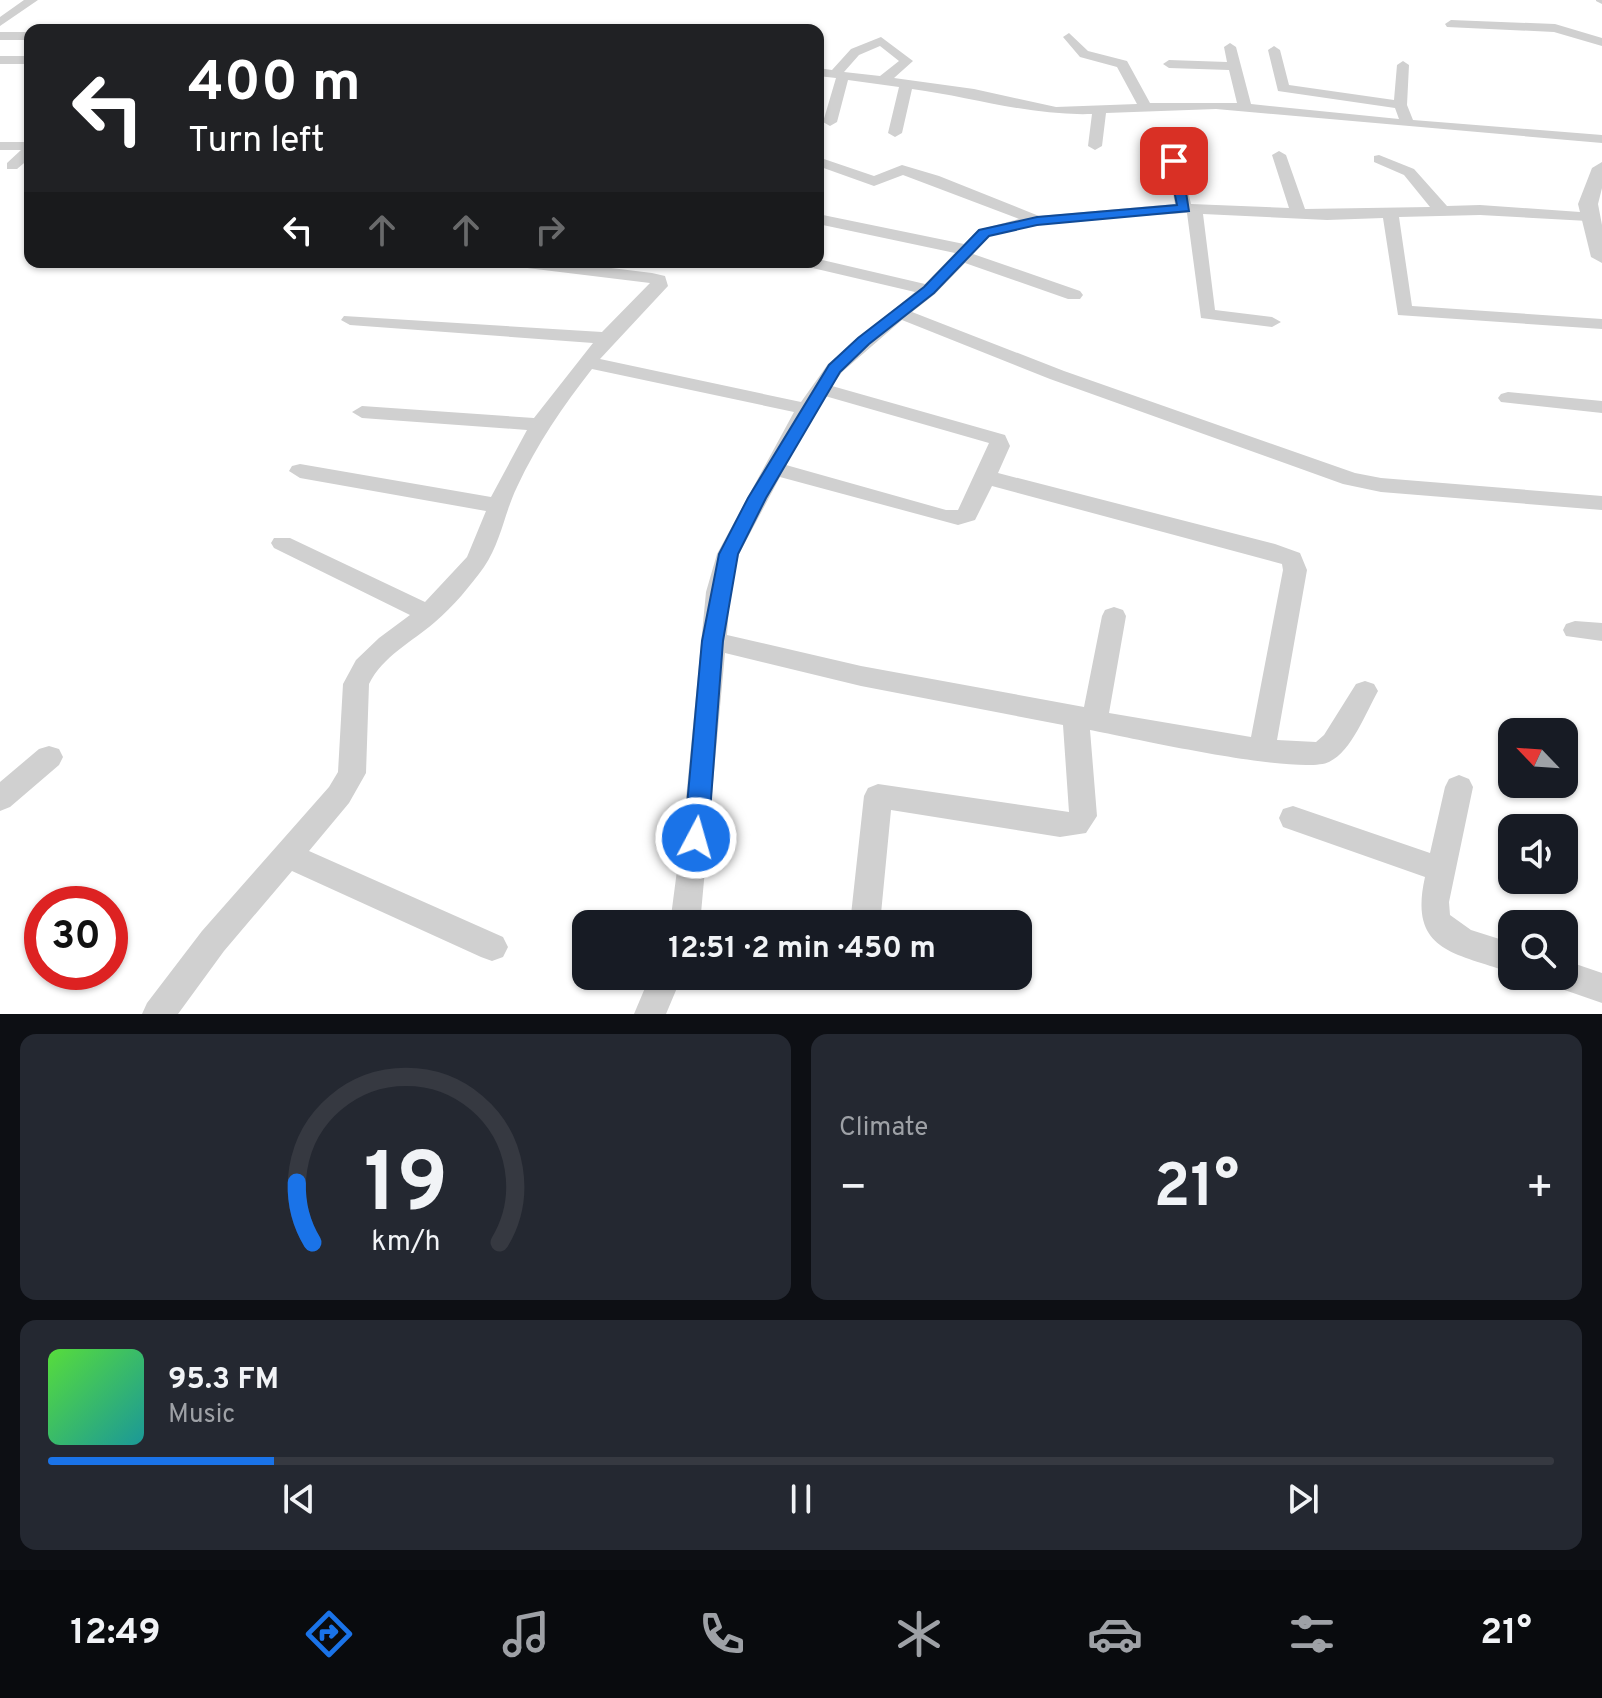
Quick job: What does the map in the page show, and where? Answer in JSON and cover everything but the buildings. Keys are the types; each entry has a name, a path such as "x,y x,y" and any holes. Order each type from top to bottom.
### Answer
{"street":[{"path":"0,22 32,0"},
{"path":"1451,24 1555,28 1602,42"},
{"path":"0,36 24,36"},
{"path":"1549,42 1573,47 1580,36"},
{"path":"1069,37 1084,54 1122,64 1145,106"},
{"path":"830,122 838,75 855,52 881,41 907,61 881,82"},
{"path":"1230,47 1245,108"},
{"path":"1274,50 1283,88 1400,105"},
{"path":"0,60 24,60"},
{"path":"1169,64 1235,66"},
{"path":"1403,65 1400,105 1408,124"},
{"path":"824,73 974,93 1056,111 1194,105 1602,139"},
{"path":"895,133 906,85"},
{"path":"1095,146 1099,110"},
{"path":"0,146 24,148"},
{"path":"12,166 24,154"},
{"path":"1279,155 1298,213"},
{"path":"1379,159 1409,172 1442,211"},
{"path":"1174,161 1189,208 1207,314 1272,322"},
{"path":"824,163 874,181 902,170 1037,221"},
{"path":"1601,170 1589,191 1588,216 1602,257"},
{"path":"687,910 699,809 712,641 718,592 728,554 773,468 820,389 844,359 929,290 984,233 1037,221 1189,208 1298,213 1442,211 1588,216"},
{"path":"1390,213 1404,311 1602,324"},
{"path":"824,220 964,253 1074,295"},
{"path":"824,265 929,290"},
{"path":"158,1014 213,941 339,795 352,773 356,684 365,667 388,644 429,614 475,562 540,425 607,338 659,286 659,280 623,268"},
{"path":"899,313 1057,375 1351,479 1381,485 1602,503"},
{"path":"350,320 607,338"},
{"path":"587,362 806,409"},
{"path":"773,468 958,518 967,515 1000,446 998,439 820,389"},
{"path":"1508,398 1602,407"},
{"path":"362,412 540,425"},
{"path":"300,471 499,506"},
{"path":"985,477 1292,559 1295,570 1262,749"},
{"path":"282,543 357,582 429,614"},
{"path":"866,910 878,796 1060,825 1076,824 1083,816 1085,717 1114,616"},
{"path":"1575,630 1602,632"},
{"path":"712,641 861,676 1300,754 1322,753 1334,743 1365,691"},
{"path":"0,799 49,757"},
{"path":"1459,787 1434,902 1436,922 1448,934 1498,953"},
{"path":"1293,818 1441,870"},
{"path":"287,855 492,947"},
{"path":"1578,980 1602,988"},
{"path":"650,1014 660,990"}],"route":[{"path":"696,838 712,641 718,592 728,554 806,409 820,389 835,368 929,290 984,233 1037,221 1184,208 1174,161"}]}
